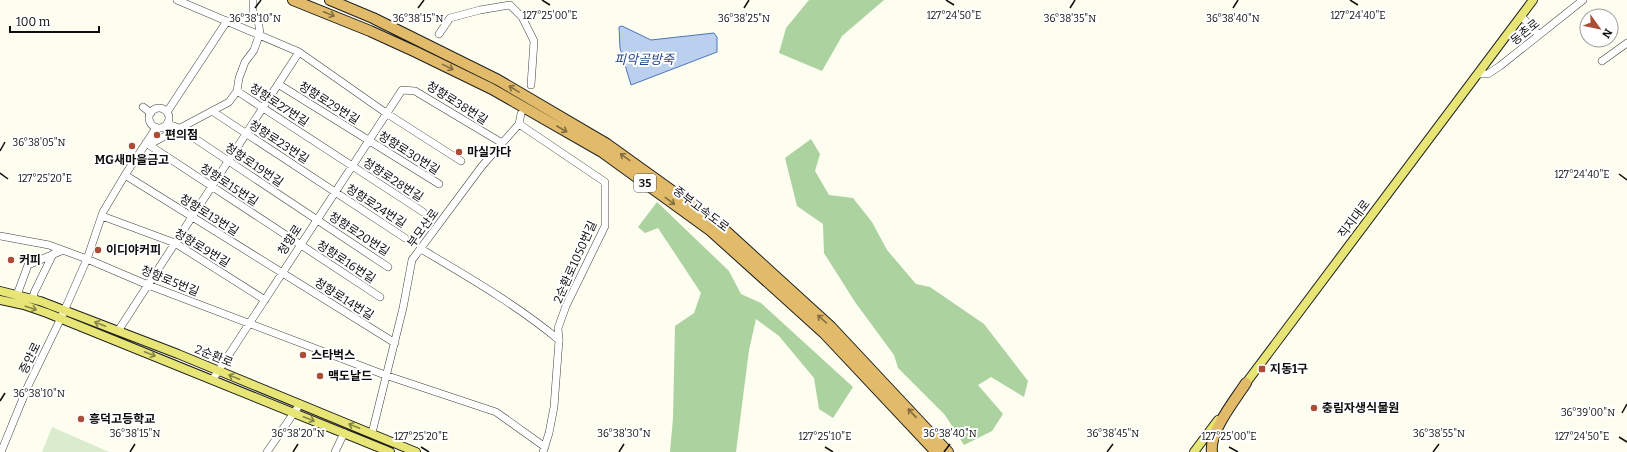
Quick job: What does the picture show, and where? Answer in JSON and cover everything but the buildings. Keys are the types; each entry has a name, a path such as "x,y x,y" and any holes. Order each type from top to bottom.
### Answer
{"highway":[{"name":"중부고속도로","path":"293,0 370,31 492,89 602,152 711,231 824,333 936,452"},
{"name":"중부고속도로","path":"330,0 373,18 498,80 607,144 717,223 831,327 948,452"},
{"path":"1212,452 1211,446 1215,432 1246,383"}],"main road":[{"name":"직지대로","path":"1194,452 1522,17 1533,0"},
{"name":"2순환로","path":"0,291 33,299 63,314 344,434 371,448 390,452"},
{"name":"2순환로","path":"0,300 63,314 118,331 416,452"}],"street":[{"path":"177,0 299,52 386,113 461,161"},
{"path":"253,0 252,7 258,20 260,35"},
{"name":"동촌로","path":"1478,74 1488,74 1492,72 1583,0"},
{"path":"440,34 450,18 480,10 510,5 522,17 534,41 531,85"},
{"path":"1522,17 1539,35"},
{"path":"167,112 226,21"},
{"name":"청향로27번길","path":"260,35 254,50 245,62 239,78 237,91 352,166"},
{"path":"1602,61 1627,43"},
{"path":"118,331 299,52"},
{"name":"청향로29번길","path":"278,84 368,140"},
{"name":"청향로38번길","path":"386,113 402,90 415,91 502,143"},
{"path":"146,143 154,142 229,102 237,91"},
{"path":"143,108 151,113"},
{"path":"159,108 167,112 169,116 168,124 164,128 156,128 150,122 151,113 159,108"},
{"name":"청향로23번길","path":"212,111 334,192"},
{"name":"청향로","path":"213,379 386,113"},
{"path":"519,124 521,114"},
{"name":"청향로19번길","path":"168,124 179,128 317,220"},
{"name":"부모산로","path":"372,433 385,375 395,343 412,260 482,166 519,124"},
{"name":"2순환로1050번길","path":"519,124 605,182 605,226 566,306 558,328 559,340 554,407 544,449"},
{"name":"증안로","path":"1,452 28,386 63,314 87,259 103,212 156,128"},
{"name":"청향로30번길","path":"368,140 438,184"},
{"name":"청향로15번길","path":"146,143 300,245"},
{"name":"청향로28번길","path":"352,166 423,212"},
{"name":"청향로13번길","path":"125,175 282,273"},
{"name":"청향로24번길","path":"334,192 405,238"},
{"name":"청향로9번길","path":"102,216 175,243 265,300"},
{"name":"청향로20번길","path":"317,220 388,267"},
{"name":"청향로5번길","path":"0,236 49,245 87,259 148,285 385,375"},
{"name":"청향로16번길","path":"300,245 380,297"},
{"path":"421,249 541,325 559,340"},
{"path":"17,295 28,264 61,250"},
{"path":"33,299 34,293 53,254"},
{"name":"청향로14번길","path":"282,273 395,343"},
{"path":"385,375 496,412 544,449"},
{"path":"267,452 300,404"},
{"path":"335,452 344,434"}],"green space":[{"path":"809,0 884,0 842,36 822,71 779,53 786,28"},
{"path":"811,139 820,154 815,171 829,195 853,198 872,222 887,250 916,284 930,287 984,324 1028,381 1024,397 991,377 978,385 1003,414 992,431 964,445 945,415 898,368 894,355 855,302 824,253 823,224 797,206 785,158"},
{"path":"657,202 729,271 741,294 761,303 853,387 833,418 819,409 814,378 779,336 756,319 749,350 736,452 670,452 673,418 675,326 694,313 701,293 658,228 645,233 638,227"},
{"path":"52,427 109,452 42,452"}],"water":[{"name":"피악골방죽","path":"622,26 651,40 714,33 717,37 717,52 631,85 620,48 619,27"}],"place":[{"name":"편의점","path":"157,135"},
{"name":"MG새마을금고","path":"132,146"},
{"name":"마실가다","path":"459,152"},
{"name":"이디야커피","path":"98,250"},
{"name":"커피","path":"11,260"},
{"name":"스타벅스","path":"303,355"},
{"name":"지동1구","path":"1262,369"},
{"name":"맥도날드","path":"320,376"},
{"name":"충림자생식물원","path":"1314,408"},
{"name":"흥덕고등학교","path":"81,419"}]}
